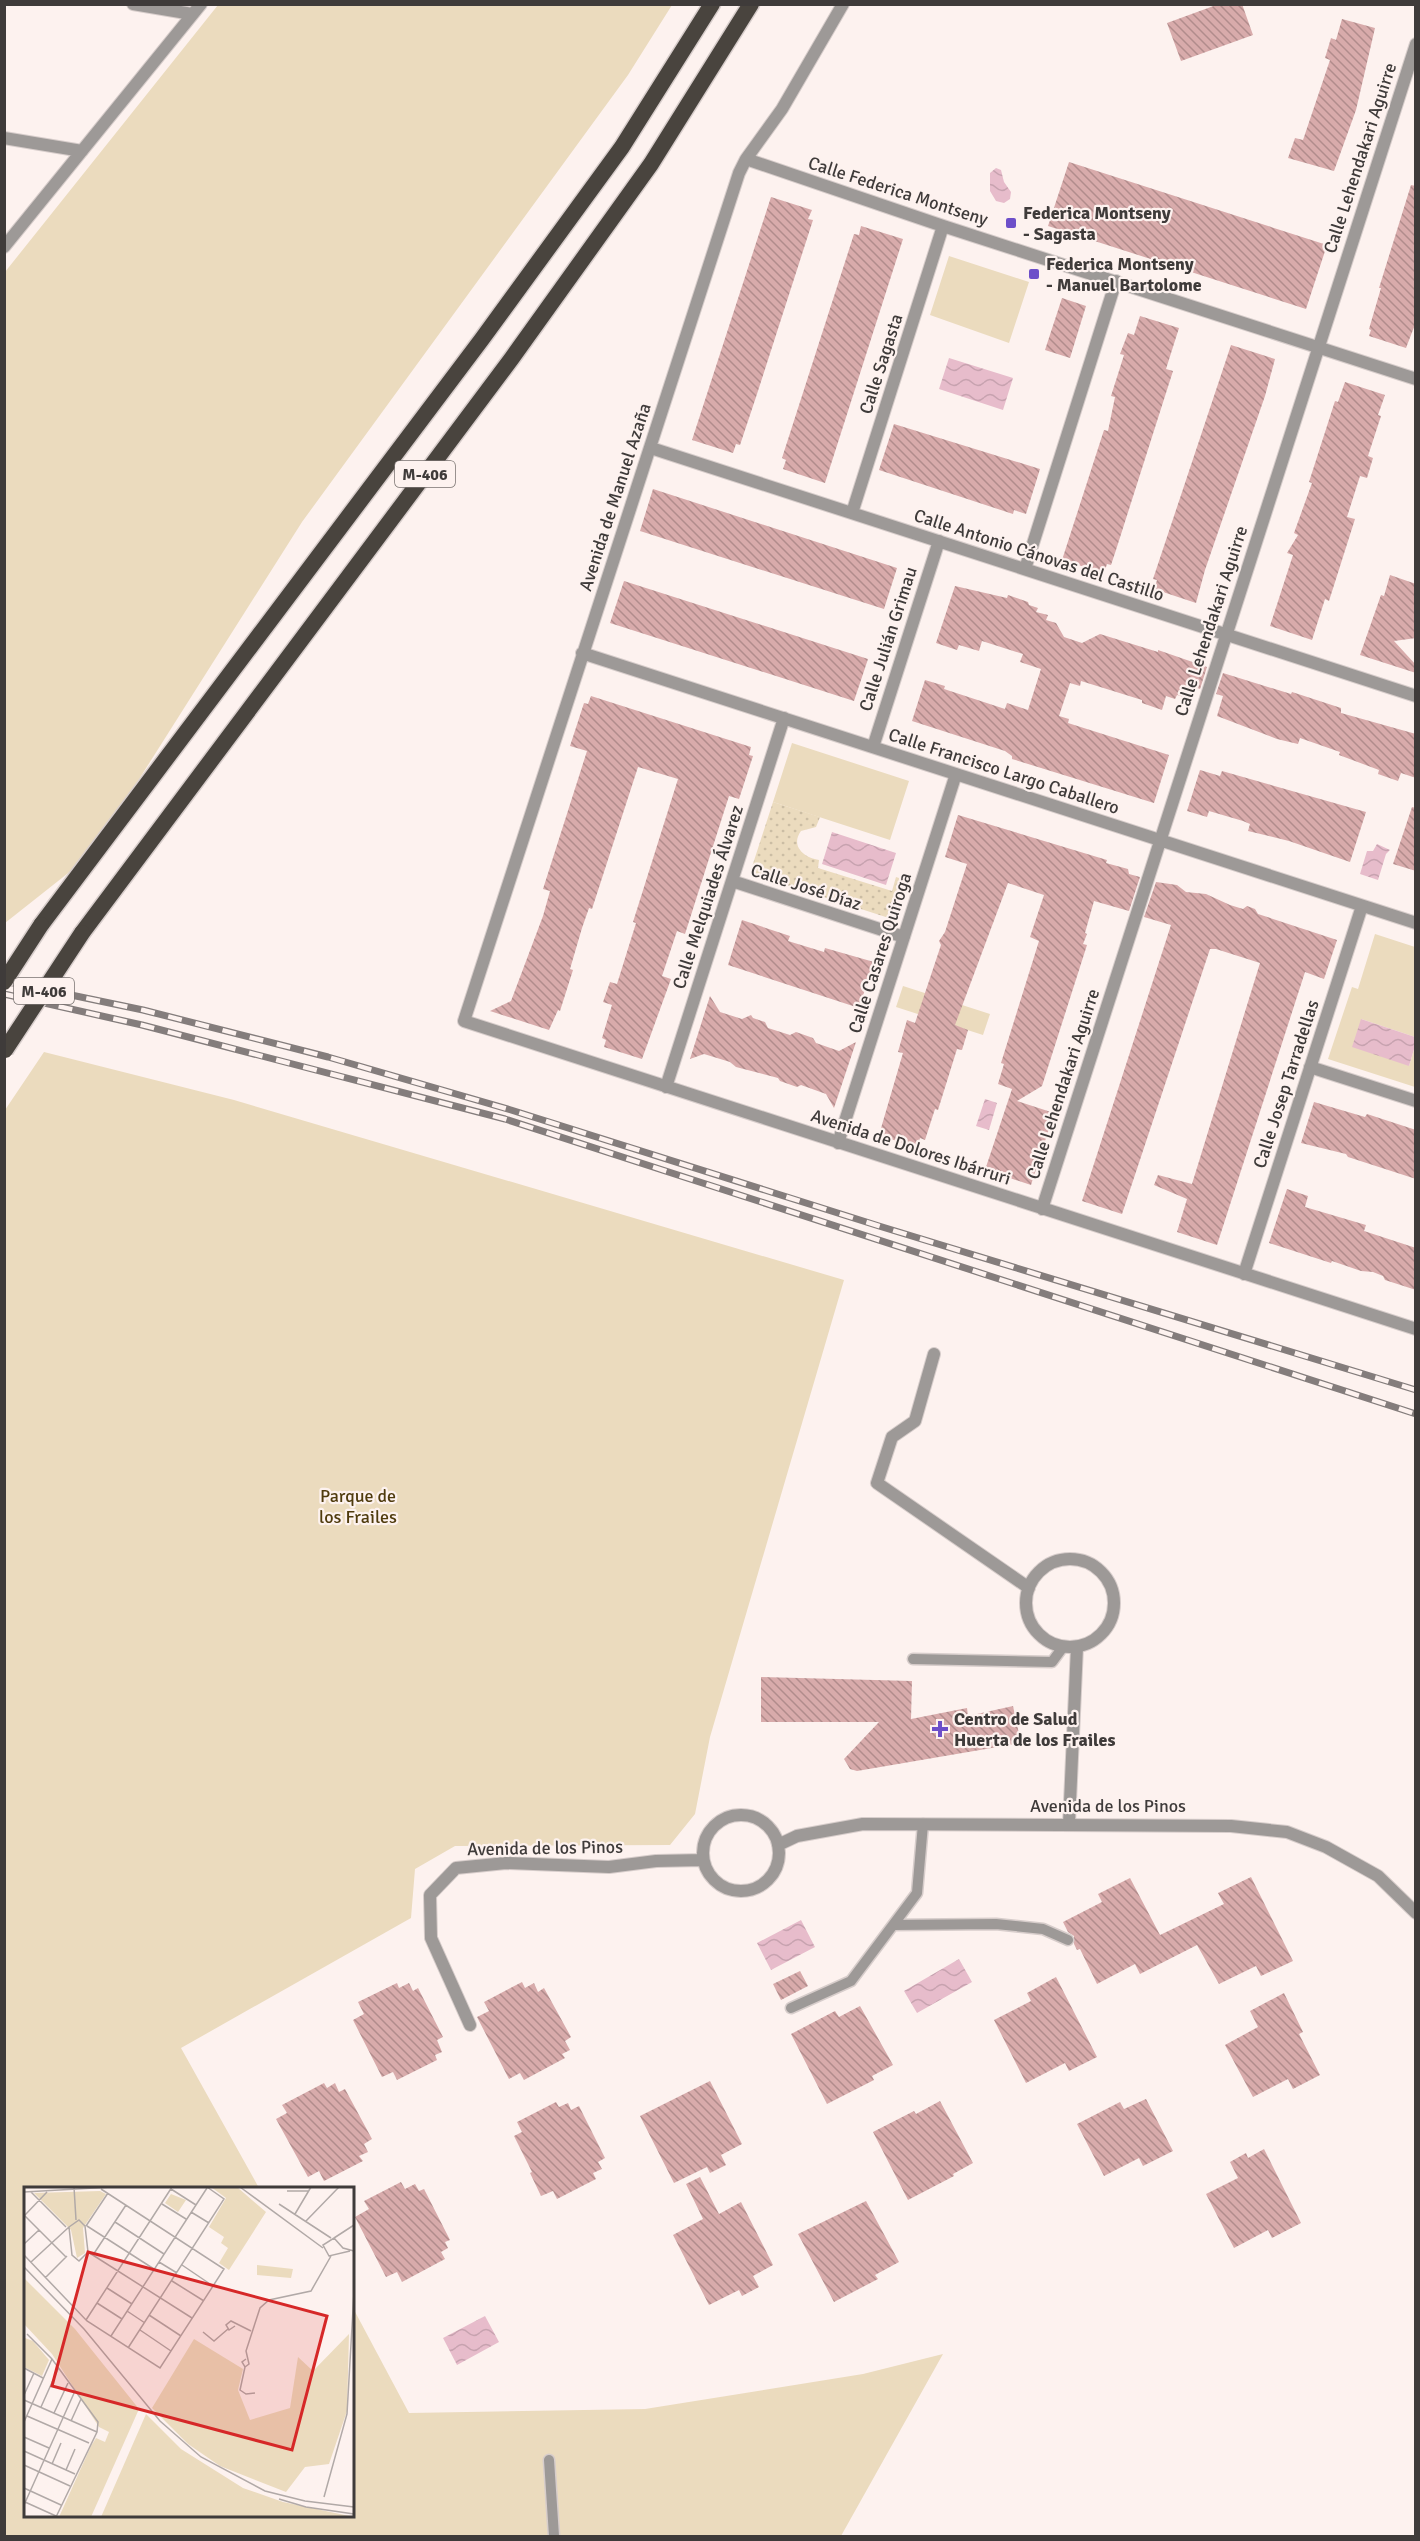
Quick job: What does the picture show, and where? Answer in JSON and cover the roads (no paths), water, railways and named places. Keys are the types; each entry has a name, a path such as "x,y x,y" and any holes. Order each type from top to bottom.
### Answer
{"highway":[{"name":"M-406","path":"4,982 41,925 517,291 622,147 712,4"},
{"name":"M-406","path":"5,1051 82,933 512,358 651,164 751,4"}],"street":[{"path":"133,4 196,10"},
{"name":"Avenida de Manuel Azaña","path":"464,1021 740,173 746,159 782,109 843,4"},
{"path":"6,241 196,10"},
{"name":"Calle Lehendakari Aguirre","path":"1042,1209 1317,347 1413,60 1416,44"},
{"path":"4,138 82,151"},
{"name":"Calle Federica Montseny","path":"746,159 943,226 1416,379"},
{"name":"Calle Sagasta","path":"852,513 943,226"},
{"path":"1025,569 1116,281"},
{"name":"Calle Antonio Cánovas del Castillo","path":"651,448 1416,696"},
{"name":"Calle Julián Grimau","path":"873,747 939,541"},
{"name":"Calle Francisco Largo Caballero","path":"582,653 1416,923"},
{"name":"Calle Melquiades Álvarez","path":"666,1087 784,718"},
{"name":"Calle Casares Quiroga","path":"838,1143 956,774"},
{"name":"Calle José Díaz","path":"732,882 904,937"},
{"name":"Calle Josep Tarradellas","path":"1244,1274 1362,906"},
{"name":"Avenida de Dolores Ibárruri","path":"464,1021 1416,1329"},
{"path":"1310,1067 1416,1101"},
{"path":"934,1354 915,1421 892,1437 877,1483 1029,1588"},
{"path":"1069,1558 1084,1560 1102,1572 1111,1585 1115,1601 1113,1616 1106,1630 1091,1643 1077,1647 1063,1647 1048,1642 1036,1632 1028,1618 1026,1603 1029,1588 1038,1572 1051,1563 1069,1558"},
{"path":"1069,1824 1077,1647"},
{"path":"740,1815 753,1817 764,1823 773,1833 778,1845 775,1870 756,1888 743,1891 718,1884 708,1872 703,1860 703,1848 707,1835 715,1825 727,1817 740,1815"},
{"name":"Avenida de los Pinos","path":"778,1845 797,1836 863,1824 1231,1826 1287,1833 1326,1847 1378,1876 1416,1913"},
{"name":"Avenida de los Pinos","path":"470,2025 431,1938 430,1895 456,1868 506,1863 609,1867 656,1861 703,1860"}],"lane":[{"path":"913,1659 1052,1662 1063,1647"},
{"path":"791,2008 851,1981 917,1893 923,1824"},
{"path":"893,1925 996,1924 1043,1929 1068,1940"},
{"path":"549,2460 554,2536"}],"water":[{"path":"996,168 1001,170 1004,182 1011,192 1010,199 1004,203 996,201 990,191 990,173"},
{"path":"949,358 1013,378 1003,410 939,389"},
{"path":"832,832 896,853 886,885 822,864"},
{"path":"1377,844 1390,850 1386,854 1378,880 1360,874 1367,851 1373,851"},
{"path":"1361,1019 1415,1037 1415,1046 1409,1066 1352,1047"},
{"path":"985,1099 997,1103 989,1130 976,1126"},
{"path":"801,1920 815,1947 771,1970 757,1943"},
{"path":"959,1959 972,1982 917,2013 904,1991"},
{"path":"485,2316 499,2342 457,2365 443,2338"}],"railway":[{"path":"4,981 143,1010 328,1057 511,1110 879,1226 1416,1390"},
{"path":"4,994 142,1025 505,1119 1416,1414"}],"place":[{"name":"Federica Montseny - Sagasta","path":"1011,223"},
{"name":"Federica Montseny - Manuel Bartolome","path":"1034,274"},
{"name":"Centro de Salud Huerta de los Frailes","path":"940,1729"}],"park label":[{"name":"Parque de los Frailes","path":"358,1506"}]}
